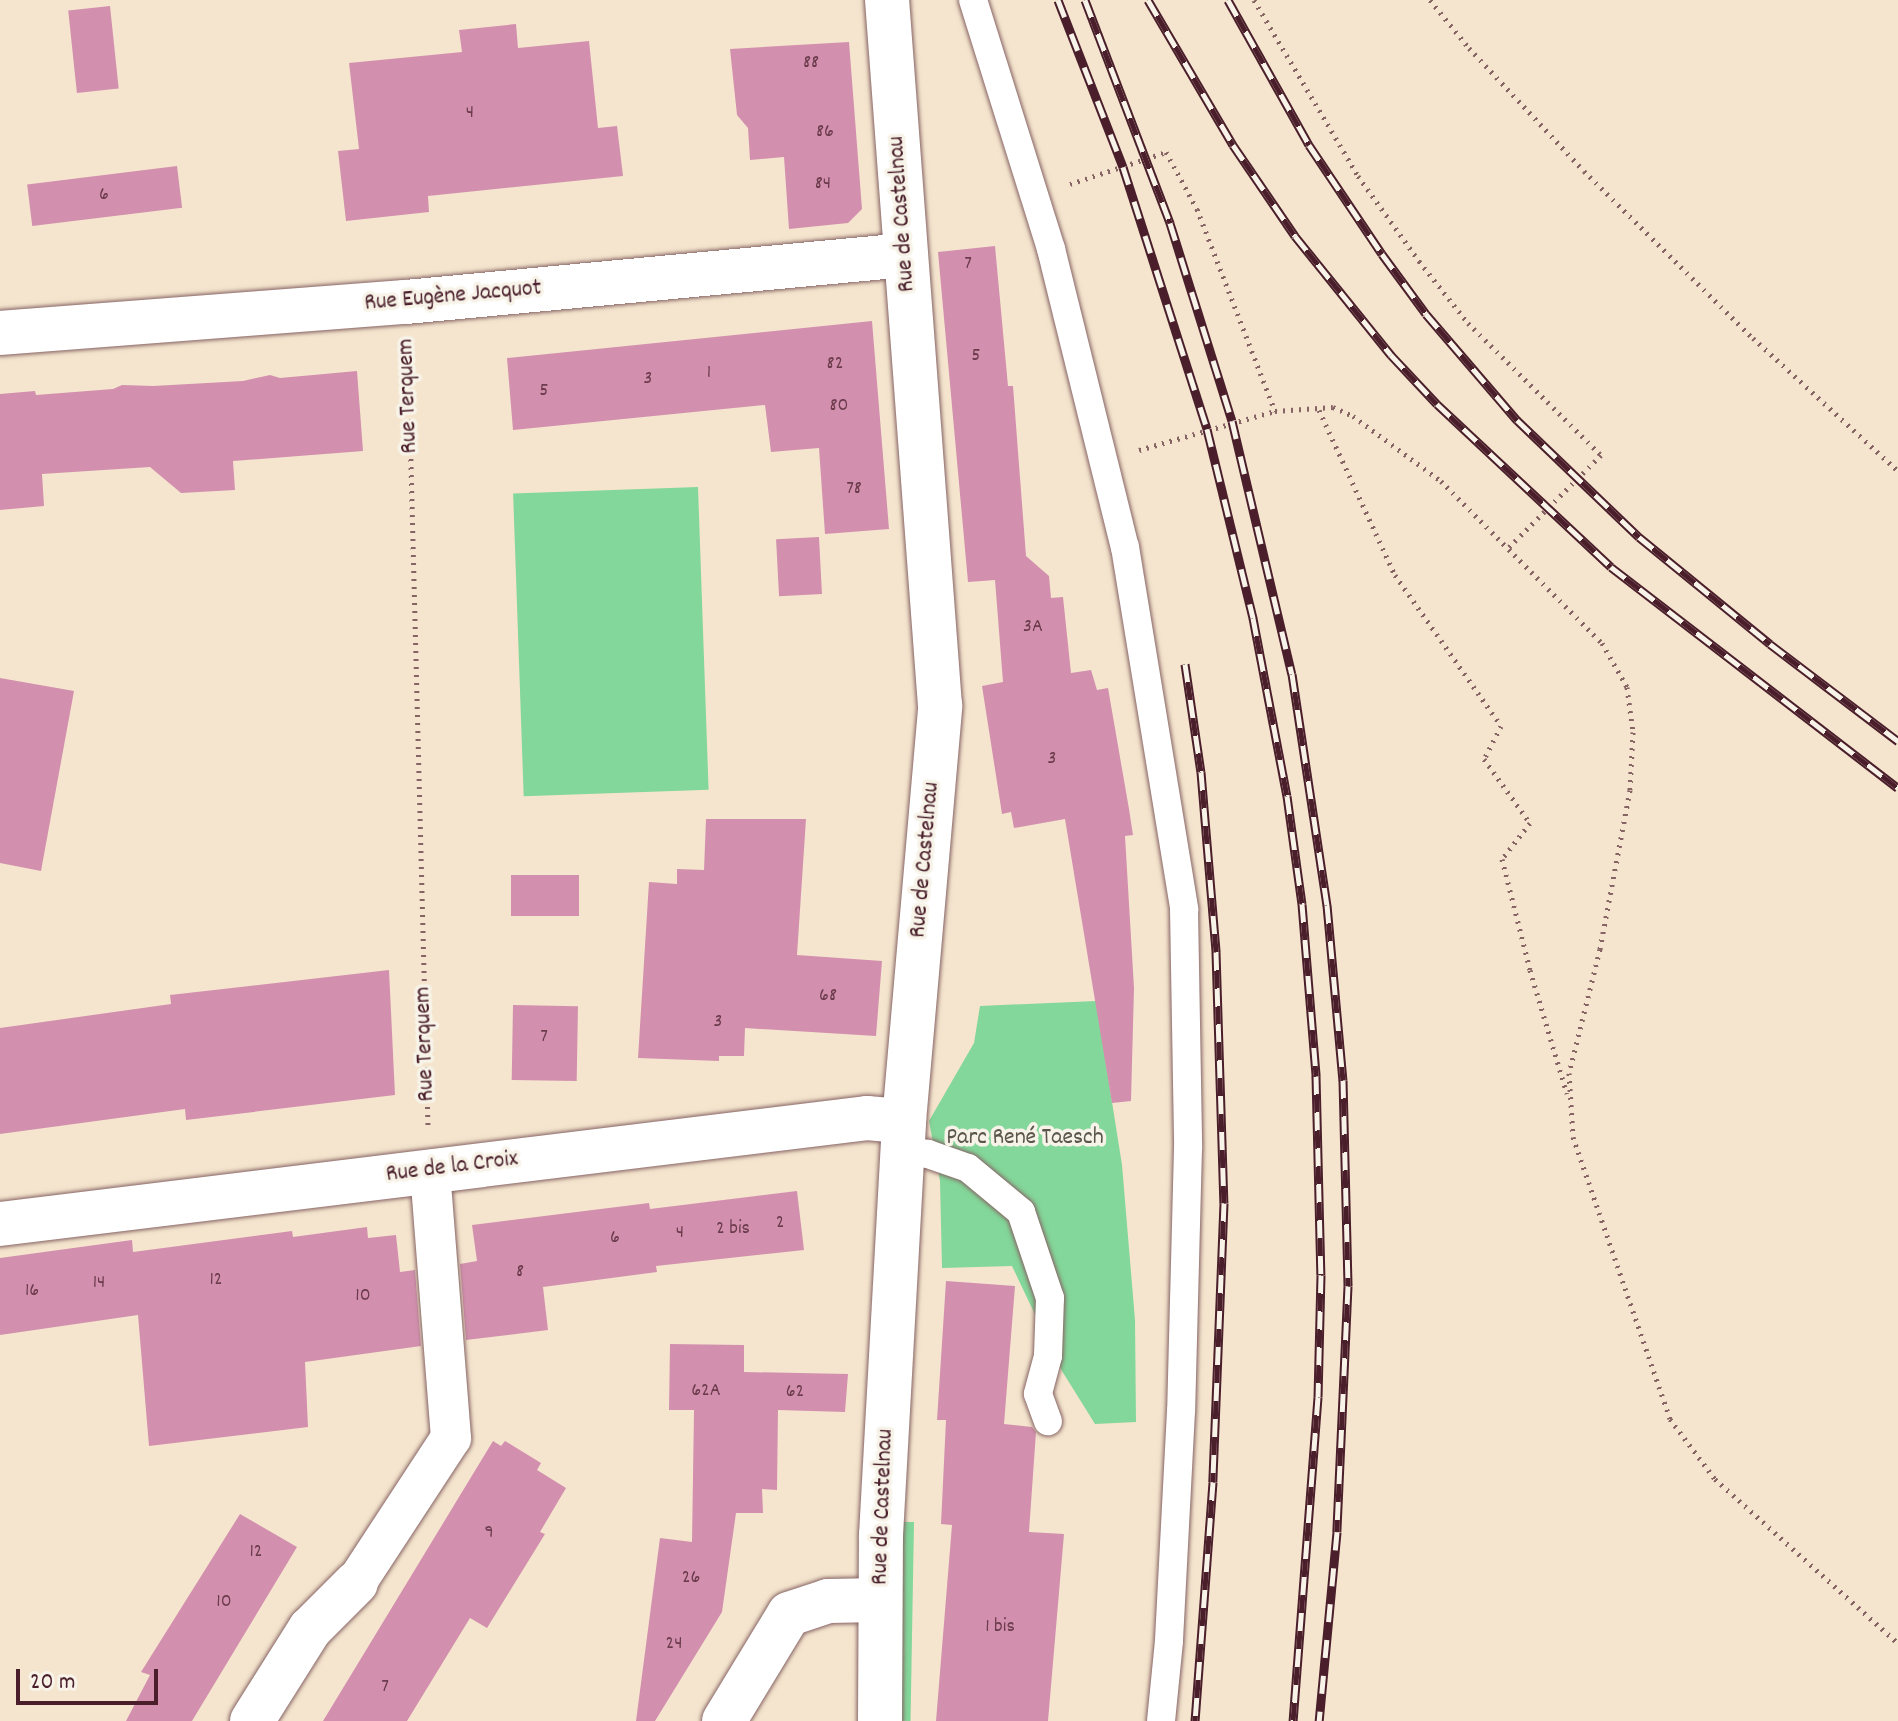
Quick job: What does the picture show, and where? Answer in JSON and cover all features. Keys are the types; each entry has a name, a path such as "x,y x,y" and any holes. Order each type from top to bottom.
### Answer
{"street":[{"name":"Rue de Castelnau","path":"880,1721 880,1600 903,1137 940,706 887,0"},
{"name":"Rue Eugène Jacquot","path":"0,333 406,302 906,255"},
{"name":"Rue de la Croix","path":"0,1224 867,1118 903,1137"},
{"path":"252,1721 310,1629 356,1583 451,1438 430,1170"},
{"path":"724,1721 789,1614 828,1601 880,1600"}],"lane":[{"path":"973,0 1051,249 1125,547 1184,909 1188,1148 1182,1380 1169,1641 1161,1721"},
{"path":"903,1137 928,1154 968,1168 1021,1212 1050,1298 1048,1356 1038,1394 1048,1421"}],"path":[{"path":"1254,0 1358,176 1419,261 1479,334 1601,455 1509,547"},
{"path":"1430,0 1584,171 1753,338 1898,471"},
{"path":"1055,189 1166,152 1197,209 1275,411"},
{"name":"Rue Terquem","path":"406,302 430,1170"},
{"path":"1104,462 1275,411 1333,407 1353,416 1441,481 1602,643 1627,687 1633,732 1630,790 1619,864 1569,1073 1573,1137 1670,1419 1715,1479 1898,1643"},
{"path":"1319,410 1395,575 1501,726 1484,759 1530,823 1502,859 1530,970 1570,1102"}],"green space":[{"path":"698,487 709,790 524,796 513,493"},
{"name":"Parc René Taesch","path":"1096,1001 1122,1165 1135,1320 1136,1422 1095,1424 1062,1371 1012,1266 942,1268 940,1181 929,1121 974,1043 980,1006"},
{"path":"879,1521 914,1522 911,1721 876,1720"}],"building":[{"path":"110,6 119,89 77,93 68,10"},
{"path":"516,24 518,48 589,41 598,128 617,126 623,176 428,196 429,212 346,221 338,151 359,149 349,63 462,52 459,30"},
{"path":"849,42 862,209 848,223 789,229 784,157 750,160 748,128 737,115 730,49"},
{"path":"177,166 182,208 32,226 27,184"},
{"path":"995,246 1008,386 1013,386 1026,556 1049,576 1051,598 1063,597 1071,673 1091,670 1097,690 1108,688 1129,809 1133,835 1125,836 1134,988 1131,1101 1112,1103 1065,819 1014,828 1011,812 1002,814 982,686 1003,682 995,580 968,582 938,252"},
{"path":"872,321 889,529 825,534 819,448 771,452 765,405 513,430 507,358"},
{"path":"357,371 363,451 233,461 235,490 181,493 150,467 42,474 44,506 0,510 0,394 35,391 36,395 113,389 122,385 243,381 270,375 280,378"},
{"path":"819,537 822,594 779,596 776,539"},
{"path":"0,678 74,691 41,871 0,863"},
{"path":"706,819 806,819 797,955 882,961 876,1036 745,1028 744,1056 719,1056 719,1061 638,1058 649,882 677,884 677,869 704,870"},
{"path":"511,875 579,875 579,916 511,916"},
{"path":"389,970 395,1095 186,1120 185,1109 0,1134 0,1028 171,1004 170,995"},
{"path":"513,1005 578,1006 577,1081 512,1080"},
{"path":"797,1191 804,1250 656,1266 657,1272 543,1287 548,1330 466,1340 460,1264 477,1261 472,1225 649,1203 650,1209"},
{"path":"367,1227 368,1238 396,1235 400,1272 415,1270 421,1346 305,1362 308,1427 149,1446 138,1315 0,1335 0,1258 132,1240 133,1252 292,1231 293,1237"},
{"path":"946,1281 1015,1286 1004,1424 1032,1427 1036,1432 1029,1532 1064,1534 1048,1721 936,1721 952,1525 941,1524 946,1420 937,1420"},
{"path":"670,1344 744,1345 744,1372 848,1374 845,1412 778,1410 777,1490 762,1489 763,1513 736,1513 722,1612 655,1721 636,1721 660,1538 692,1542 694,1410 669,1410"},
{"path":"493,1441 501,1446 505,1441 541,1463 537,1470 566,1488 540,1532 545,1534 487,1628 470,1618 407,1721 323,1721"},
{"path":"240,1514 297,1547 192,1721 126,1721 150,1675 141,1672"}],"railway":[{"path":"1058,0 1123,167 1207,429 1253,618 1287,796 1302,904 1316,1076 1321,1275 1318,1397 1293,1721"},
{"path":"1085,0 1170,223 1232,421 1292,674 1327,905 1343,1080 1348,1286 1337,1532 1319,1721"},
{"path":"1148,0 1233,145 1295,236 1391,355 1437,404 1611,567 1898,788"},
{"path":"1228,0 1309,145 1382,254 1426,314 1517,420 1639,537 1770,644 1898,741"},
{"path":"1185,664 1201,772 1216,952 1224,1203 1213,1482 1195,1721"}]}
